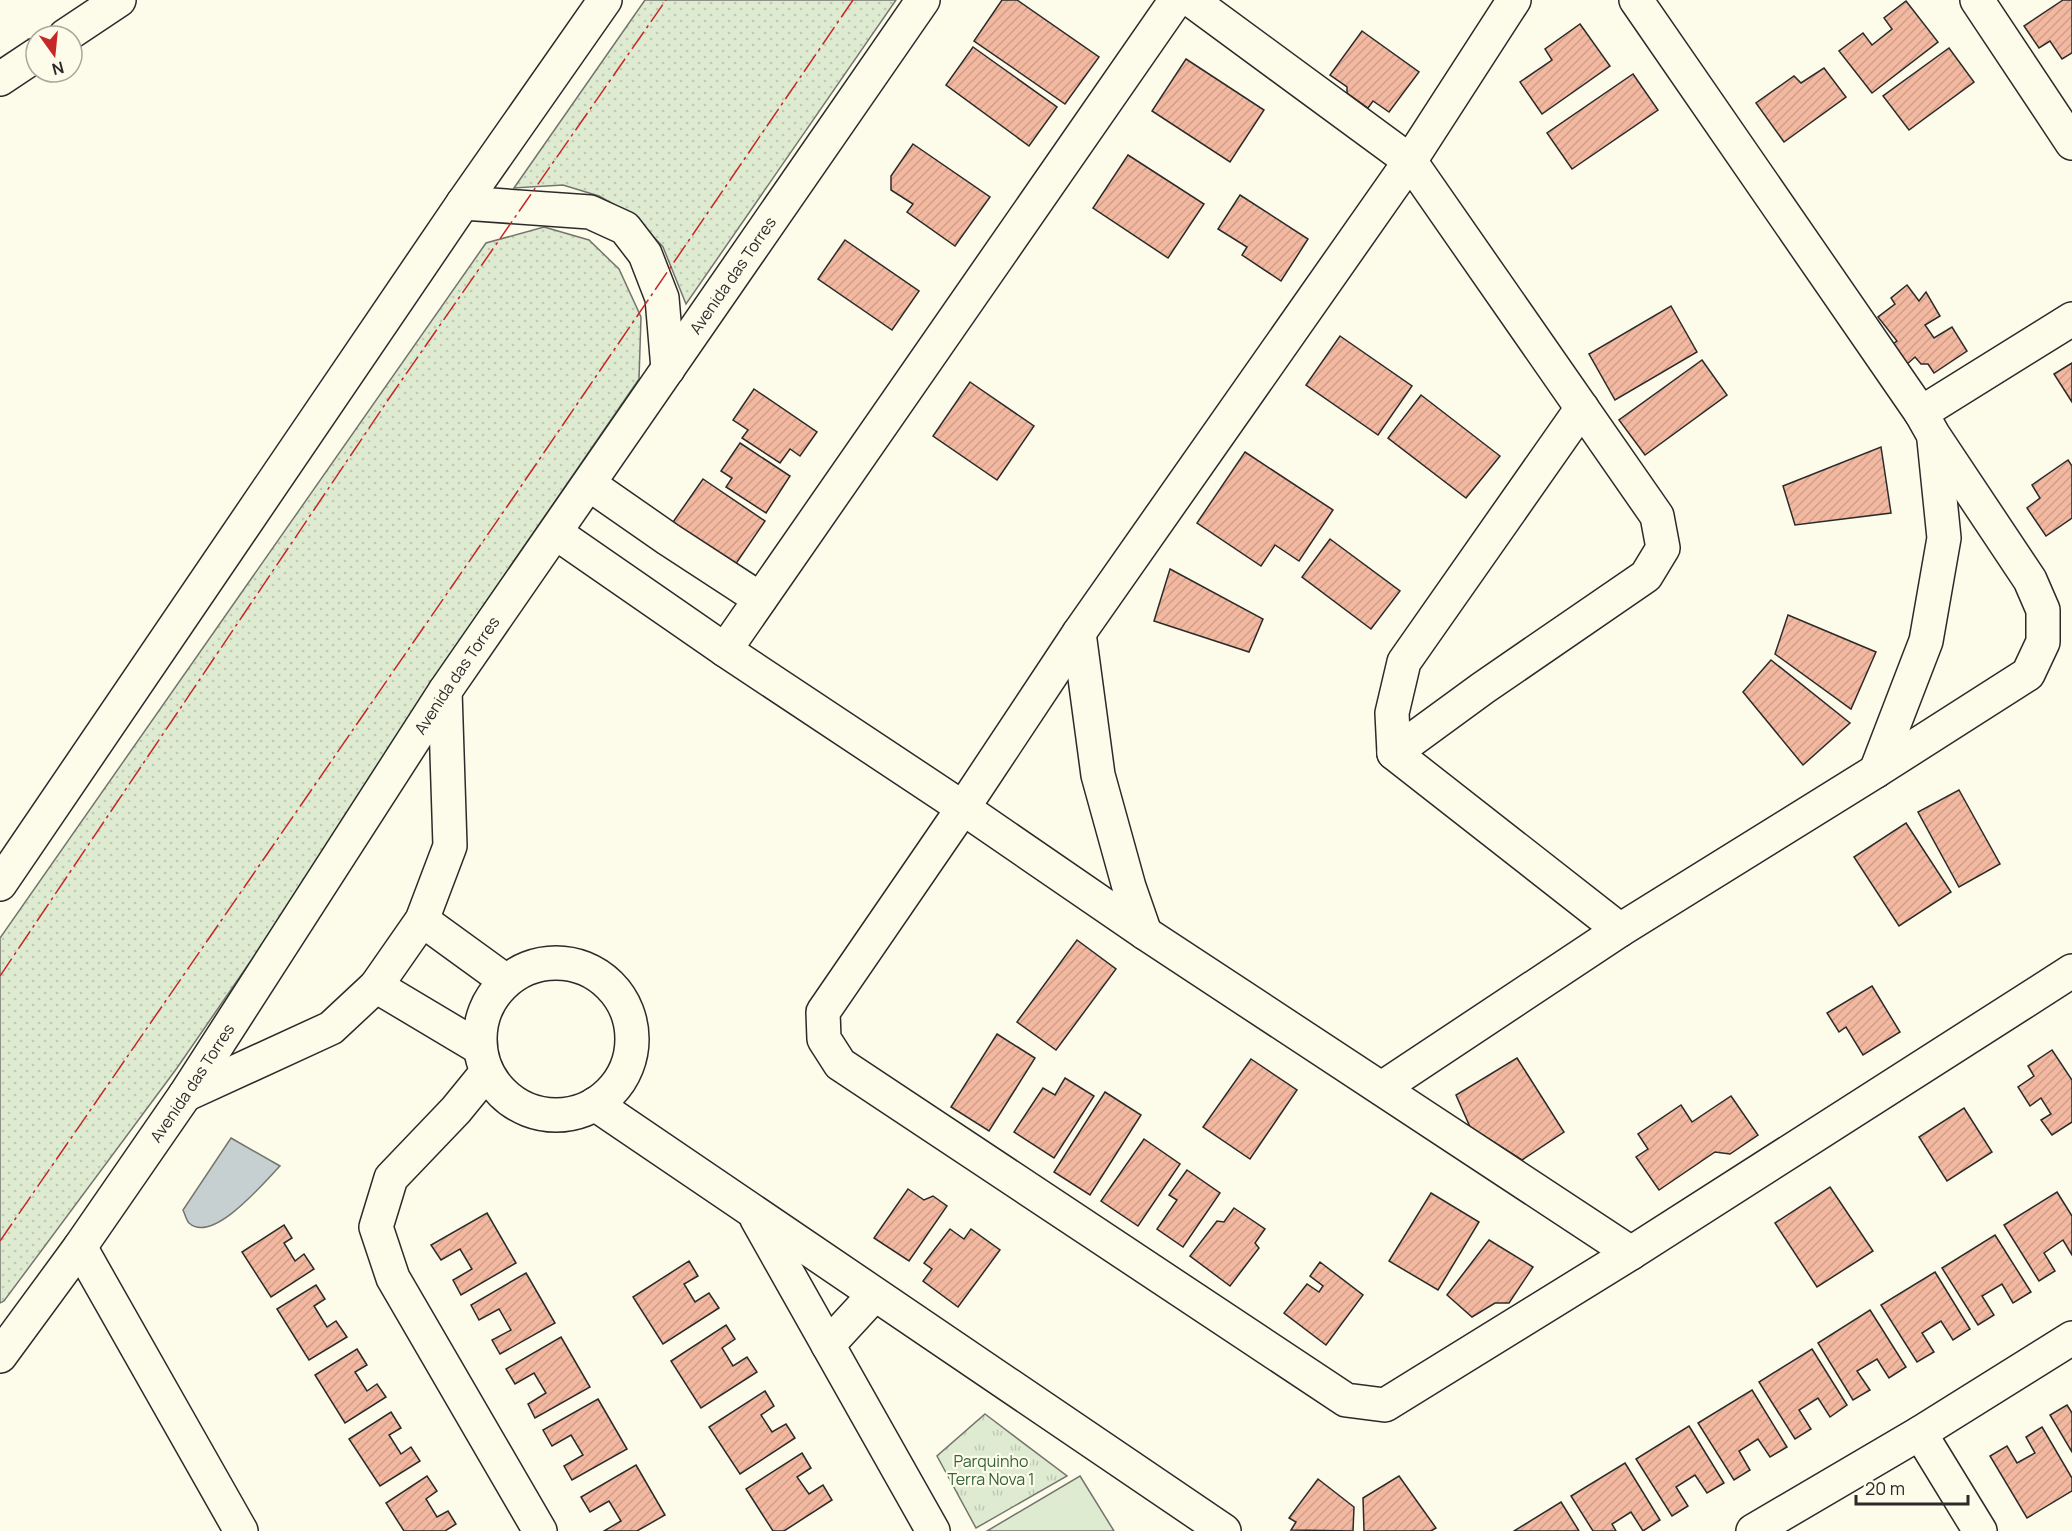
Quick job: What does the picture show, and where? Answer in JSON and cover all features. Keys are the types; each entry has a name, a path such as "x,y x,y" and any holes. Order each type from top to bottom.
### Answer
{"street":[{"path":"83,24 119,0"},
{"path":"0,884 463,203 605,0"},
{"name":"Avenida das Torres","path":"0,1356 14,1321 80,1247 184,1095 445,691 922,0"},
{"path":"725,650 1176,0"},
{"path":"1191,0 1410,160 1657,516 1663,548 1646,576 1483,688 1394,753"},
{"path":"1514,0 1410,160 1079,633 824,1012 824,1039 840,1064 1346,1400 1385,1405 1631,1252 2072,971"},
{"path":"1382,1088 1620,930 2028,674 2043,642 2043,610 2030,580 1927,425 1636,0"},
{"path":"1977,0 2072,143"},
{"path":"0,79 24,63"},
{"path":"463,203 590,212 625,228 645,254 662,298 668,369"},
{"path":"1927,425 2072,319"},
{"path":"1582,408 1404,662 1392,713 1394,753 1620,930"},
{"path":"1876,771 1926,641 1944,538 1927,425"},
{"path":"589,484 760,599"},
{"path":"556,533 725,650 963,808 1145,933 1631,1252"},
{"path":"1079,633 1098,775 1145,933"},
{"path":"184,1095 331,1028 376,986 422,920 450,846 445,691"},
{"path":"422,920 506,981"},
{"path":"548,963 571,964 592,972 611,986 624,1004 632,1026 632,1048 625,1071 613,1089 595,1104 563,1114 546,1114 522,1107 501,1092 484,1060 481,1023 490,1000 506,981 526,969 548,963"},
{"path":"376,986 484,1060"},
{"path":"484,1060 456,1110 391,1178 376,1227 393,1278 540,1531"},
{"path":"595,1104 1224,1531"},
{"path":"753,1212 933,1531"},
{"path":"80,1247 241,1531"},
{"path":"828,1345 874,1294"},
{"path":"1753,1531 1920,1433 2072,1338"},
{"path":"1920,1433 1980,1531"}],"green space":[{"path":"645,0 896,0 686,304 663,247 633,215 599,196 563,185 514,188"},
{"path":"544,227 589,240 619,269 641,317 639,379 481,609 259,949 177,1068 4,1301 0,1303 0,938 486,243"},
{"name":"Parquinho Terra Nova 1","path":"985,1414 1067,1476 976,1528 937,1456"},
{"path":"1080,1476 1114,1531 987,1531"}],"shaded area":[{"path":"231,1138 280,1166 251,1196 224,1219 199,1227 189,1223 183,1210"}],"building":[{"path":"1002,0 1017,0 1099,57 1065,104 974,41"},
{"path":"2063,0 2072,0 2072,53 2062,59 2050,41 2039,48 2024,26"},
{"path":"1906,1 1938,42 1872,93 1839,51 1863,33 1872,45 1892,29 1884,18"},
{"path":"1580,24 1610,66 1542,114 1520,82 1552,60 1545,49"},
{"path":"1362,31 1419,72 1389,112 1373,101 1368,108 1347,93 1347,87 1330,75"},
{"path":"973,47 1057,107 1029,146 946,85"},
{"path":"1949,48 1974,82 1909,130 1883,96"},
{"path":"1186,59 1264,110 1230,162 1152,111"},
{"path":"1824,68 1846,97 1784,142 1756,103 1794,76 1801,83"},
{"path":"1633,74 1658,110 1572,169 1547,133"},
{"path":"913,144 990,197 955,246 907,212 913,204 891,190 891,176"},
{"path":"1128,155 1204,204 1168,258 1093,208"},
{"path":"1240,195 1308,239 1281,281 1242,255 1247,247 1218,229"},
{"path":"845,240 919,291 892,330 818,279"},
{"path":"1907,285 1919,301 1926,292 1940,316 1925,325 1934,338 1952,327 1967,351 1934,373 1928,364 1921,364 1915,357 1906,365 1890,346 1897,341 1878,317 1895,304 1891,298"},
{"path":"1671,306 1697,352 1615,400 1589,354"},
{"path":"1340,336 1412,386 1378,435 1306,385"},
{"path":"1702,360 1727,395 1645,455 1619,420"},
{"path":"2072,363 2072,402 2054,374"},
{"path":"970,382 1034,426 997,480 933,436"},
{"path":"754,389 817,432 800,456 790,449 780,463 742,438 748,430 733,420"},
{"path":"1421,395 1500,456 1466,498 1388,438"},
{"path":"740,443 790,476 766,513 726,487 732,478 721,471"},
{"path":"1881,447 1891,513 1795,525 1783,486"},
{"path":"1245,452 1333,510 1299,561 1275,545 1261,566 1197,523"},
{"path":"2068,460 2072,466 2072,518 2046,536 2027,508 2040,498 2032,485"},
{"path":"703,479 765,521 733,568 671,525"},
{"path":"1330,539 1400,591 1371,629 1302,577"},
{"path":"1170,569 1263,619 1249,652 1154,621"},
{"path":"1788,615 1876,652 1851,709 1775,654"},
{"path":"1771,660 1850,723 1803,765 1743,692"},
{"path":"1959,790 2000,864 1959,887 1918,812"},
{"path":"1906,823 1951,892 1899,926 1854,857"},
{"path":"1077,940 1116,969 1056,1050 1017,1022"},
{"path":"1872,986 1900,1032 1863,1055 1846,1027 1839,1032 1827,1013"},
{"path":"997,1034 1035,1058 989,1131 951,1107"},
{"path":"2052,1050 2072,1080 2072,1122 2052,1135 2041,1120 2051,1114 2041,1098 2030,1106 2018,1087 2034,1076 2028,1066"},
{"path":"1517,1058 1564,1132 1522,1160 1470,1127 1456,1095"},
{"path":"1251,1059 1297,1090 1250,1159 1203,1127"},
{"path":"1065,1078 1094,1096 1054,1158 1014,1132 1043,1088 1055,1095"},
{"path":"1105,1092 1141,1115 1090,1195 1054,1172"},
{"path":"1731,1096 1758,1135 1730,1154 1715,1152 1659,1190 1636,1157 1648,1149 1638,1134 1681,1105 1692,1122"},
{"path":"1964,1108 1992,1152 1947,1181 1919,1137"},
{"path":"1144,1139 1180,1164 1138,1226 1101,1201"},
{"path":"1187,1170 1220,1193 1183,1247 1157,1229 1177,1200 1169,1195"},
{"path":"1830,1187 1873,1251 1817,1287 1775,1223"},
{"path":"908,1189 924,1200 933,1196 947,1206 909,1261 874,1238"},
{"path":"2057,1192 2072,1216 2072,1255 2063,1240 2044,1253 2055,1271 2039,1281 2004,1225"},
{"path":"1431,1193 1479,1222 1438,1290 1389,1261"},
{"path":"1234,1208 1265,1229 1255,1243 1259,1248 1230,1286 1190,1256 1217,1221 1224,1222"},
{"path":"487,1213 516,1263 461,1295 453,1280 472,1269 460,1249 441,1260 431,1245"},
{"path":"284,1225 292,1238 284,1243 295,1261 304,1254 314,1269 271,1297 242,1252"},
{"path":"950,1229 964,1239 971,1229 1000,1250 958,1307 923,1281 932,1269 924,1263"},
{"path":"1995,1235 2031,1292 2013,1303 2002,1284 1982,1296 1994,1315 1978,1325 1942,1268"},
{"path":"1489,1240 1533,1267 1509,1303 1495,1303 1472,1317 1447,1295"},
{"path":"689,1261 698,1276 684,1284 695,1302 709,1293 719,1308 663,1344 633,1297"},
{"path":"1320,1262 1363,1295 1326,1345 1284,1313 1307,1284 1319,1292 1323,1286 1310,1276"},
{"path":"1935,1272 1970,1329 1953,1340 1941,1321 1922,1333 1934,1352 1917,1362 1881,1305"},
{"path":"526,1273 555,1323 500,1354 492,1340 511,1330 499,1309 479,1320 471,1305"},
{"path":"316,1285 325,1299 314,1306 327,1327 336,1321 347,1337 309,1360 277,1309"},
{"path":"1870,1310 1906,1367 1889,1378 1877,1359 1857,1371 1870,1390 1853,1400 1818,1343"},
{"path":"726,1325 735,1339 722,1348 733,1366 747,1357 757,1372 701,1408 671,1361"},
{"path":"561,1337 590,1387 535,1418 528,1404 546,1393 534,1373 515,1384 506,1369"},
{"path":"357,1349 367,1365 355,1372 367,1391 377,1384 386,1397 345,1423 315,1375"},
{"path":"1812,1349 1847,1405 1830,1417 1818,1398 1799,1410 1811,1429 1795,1439 1759,1382"},
{"path":"1752,1390 1787,1447 1770,1457 1758,1439 1739,1451 1750,1470 1734,1480 1698,1423"},
{"path":"765,1391 774,1406 761,1415 772,1432 786,1424 795,1438 740,1474 709,1427"},
{"path":"598,1399 627,1449 572,1480 564,1466 583,1455 571,1435 552,1446 543,1430"},
{"path":"2067,1405 2072,1413 2072,1452 2050,1415"},
{"path":"391,1412 401,1428 389,1435 401,1454 411,1447 420,1461 380,1486 349,1439"},
{"path":"1689,1426 1724,1483 1707,1493 1695,1475 1676,1487 1688,1506 1672,1516 1636,1459"},
{"path":"2042,1427 2072,1478 2072,1491 2027,1518 1990,1456 2007,1446 2017,1463 2035,1453 2026,1437"},
{"path":"802,1453 811,1468 797,1477 809,1494 823,1485 832,1500 784,1531 773,1531 746,1489"},
{"path":"1625,1463 1660,1520 1643,1531 1631,1512 1612,1524 1616,1531 1593,1531 1571,1496"},
{"path":"636,1465 665,1515 637,1531 604,1531 621,1521 609,1501 590,1512 581,1497"},
{"path":"427,1476 437,1491 426,1499 437,1517 448,1511 456,1524 445,1531 404,1531 386,1503"},
{"path":"1399,1476 1436,1528 1431,1531 1364,1531 1363,1498"},
{"path":"1318,1479 1354,1507 1353,1531 1291,1530 1296,1522 1289,1518"},
{"path":"1561,1502 1579,1531 1514,1531"}],"power":[{"path":"0,976 390,397 666,0"},
{"path":"0,1241 515,495 853,0"}]}
